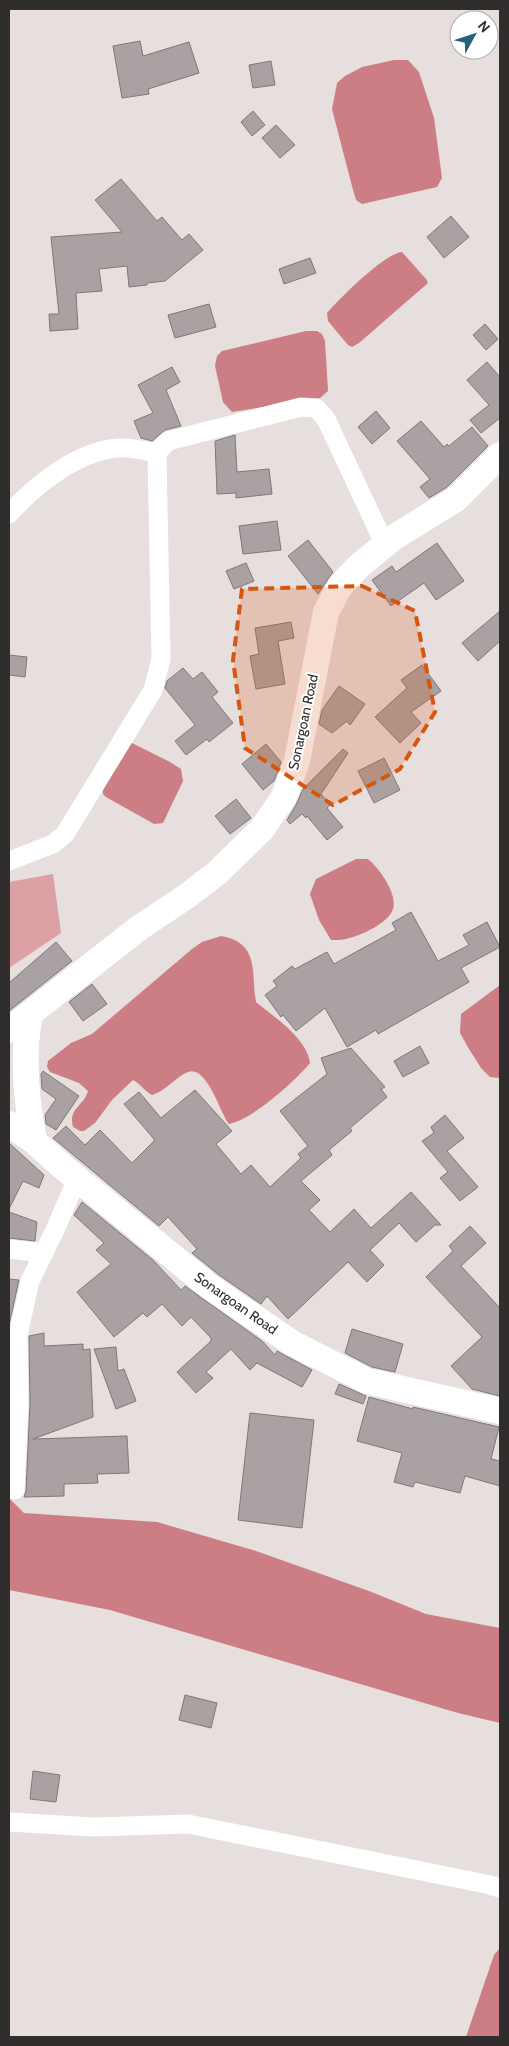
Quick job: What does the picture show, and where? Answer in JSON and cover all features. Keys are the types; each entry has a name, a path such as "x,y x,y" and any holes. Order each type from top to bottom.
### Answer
{"main road":[{"name":"Sonargoan Road","path":"9,1030 139,928 216,873 262,829 284,797 297,761 326,612 340,586 349,575 385,545 456,499 500,456"},
{"path":"30,1014 26,1034 27,1108 34,1140"},
{"name":"Sonargoan Road","path":"9,1124 34,1140 77,1179 210,1287 292,1343 367,1380 500,1411"}],"street":[{"path":"9,861 53,844 65,834 153,690 161,659 157,453 168,441 301,407 316,408 326,419 385,545"},
{"path":"9,514 31,491 80,458 120,447 157,453"},
{"path":"15,1490 19,1403 13,1334 30,1281 77,1179"},
{"path":"9,1249 44,1253"},
{"path":"9,1822 94,1826 188,1824 500,1888"}],"highlighted area":[{"path":"362,586 415,611 435,712 400,769 333,805 245,748 233,660 242,589"}],"shaded area":[{"path":"394,60 408,60 419,72 434,118 442,178 437,187 362,204 356,200 332,109 337,83 345,76 362,67"},
{"path":"402,252 428,283 359,343 352,347 348,345 328,321 327,313 374,268 394,254"},
{"path":"306,331 317,331 322,334 325,341 328,391 320,398 232,412 223,402 215,366 217,356 222,351"},
{"path":"130,742 181,769 183,781 163,823 154,824 103,794 103,789"},
{"path":"356,859 368,859 377,868 393,896 393,909 386,919 366,932 346,939 331,940 319,920 310,894 316,879"},
{"path":"53,874 61,933 9,968 9,882"},
{"path":"221,936 242,945 248,952 253,970 256,1002 289,1029 303,1045 310,1063 294,1080 261,1108 229,1124 207,1082 195,1072 188,1072 152,1095 133,1080 112,1100 95,1123 84,1131 73,1127 74,1111 88,1091 79,1083 50,1072 47,1067 48,1061 71,1043 92,1034 192,949 202,942"},
{"path":"500,985 500,1078 490,1077 481,1068 460,1033 461,1014"},
{"path":"9,1498 24,1513 157,1522 256,1551 369,1591 426,1614 500,1628 500,1723 458,1713 110,1610 9,1590"},
{"path":"500,1948 500,2037 466,2037 494,1955"}],"building":[{"path":"140,41 143,56 189,42 199,73 148,89 149,94 122,98 113,46"},
{"path":"271,61 275,85 253,88 249,65"},
{"path":"253,111 265,125 252,136 241,122"},
{"path":"276,125 295,145 280,158 262,138"},
{"path":"121,179 157,221 162,217 182,240 189,234 203,250 165,281 147,283 147,285 129,287 127,266 99,269 102,291 76,293 78,329 50,331 49,314 59,314 51,237 122,232 95,200"},
{"path":"451,216 469,237 444,258 427,237"},
{"path":"310,258 316,273 284,284 279,269"},
{"path":"209,304 216,327 175,338 168,315"},
{"path":"485,324 498,339 486,350 473,335"},
{"path":"487,362 500,377 500,418 481,433 470,420 489,405 467,380"},
{"path":"172,367 180,382 166,390 181,426 165,430 152,441 141,438 134,421 153,413 138,385"},
{"path":"376,411 390,428 372,444 358,427"},
{"path":"421,421 444,447 447,444 449,446 472,427 488,446 447,487 429,498 420,487 430,479 397,441"},
{"path":"235,435 237,472 269,469 272,494 236,498 236,493 217,494 215,441"},
{"path":"277,521 281,550 243,554 239,526"},
{"path":"308,540 333,572 318,594 288,556"},
{"path":"437,543 464,581 436,600 424,583 391,606 372,580 392,566 396,572"},
{"path":"246,563 254,581 234,589 226,571"},
{"path":"500,611 500,641 478,661 462,643"},
{"path":"291,622 294,638 278,641 285,684 256,689 250,656 259,654 255,628"},
{"path":"9,655 27,657 25,677 9,675"},
{"path":"422,665 441,691 411,712 421,723 400,743 375,717 407,688 401,680"},
{"path":"183,668 193,679 202,672 218,692 212,697 233,723 209,742 207,739 186,755 175,741 195,725 165,688 167,681"},
{"path":"339,686 365,704 350,725 347,721 332,733 319,724 322,710"},
{"path":"266,744 281,762 274,781 263,790 242,764"},
{"path":"343,749 348,753 321,794 330,805 327,808 343,827 327,840 307,816 306,818 302,814 290,824 287,820 303,789"},
{"path":"384,758 400,790 374,803 358,771"},
{"path":"236,799 251,818 230,834 215,816"},
{"path":"411,912 438,961 469,945 463,935 487,922 500,947 461,968 469,982 378,1034 376,1030 347,1047 325,1008 296,1031 283,1015 281,1017 265,995 277,986 273,981 292,966 295,969 327,952 334,964 396,930 392,923"},
{"path":"56,942 72,961 9,1011 9,983"},
{"path":"92,984 107,1004 83,1021 69,1002"},
{"path":"420,1046 429,1063 403,1077 394,1061"},
{"path":"351,1048 385,1087 381,1089 387,1097 350,1128 352,1131 329,1150 332,1155 301,1181 320,1200 309,1210 330,1232 354,1209 371,1228 411,1192 441,1225 435,1225 416,1242 399,1223 370,1250 384,1265 367,1282 348,1262 288,1319 267,1296 261,1304 219,1275 192,1253 197,1249 168,1217 159,1226 53,1138 66,1126 85,1145 100,1130 132,1163 154,1139 124,1104 139,1092 161,1118 195,1090 232,1131 216,1144 241,1174 251,1165 270,1187 301,1158 298,1154 308,1146 280,1111 327,1074 321,1058"},
{"path":"43,1071 79,1096 56,1130 46,1124 45,1115 56,1099 42,1089 41,1074"},
{"path":"445,1115 464,1138 447,1151 478,1187 460,1201 440,1178 448,1172 422,1141 434,1133 431,1127"},
{"path":"9,1143 44,1175 39,1188 23,1181 9,1209"},
{"path":"82,1202 153,1260 181,1290 185,1286 262,1341 275,1355 277,1351 312,1370 302,1387 257,1363 250,1370 231,1349 206,1372 213,1378 196,1393 177,1372 211,1341 211,1338 191,1317 182,1326 162,1304 147,1317 143,1313 114,1337 77,1292 111,1264 96,1250 104,1243 74,1215"},
{"path":"9,1212 37,1222 35,1241 9,1238"},
{"path":"470,1226 486,1243 461,1266 500,1308 500,1396 472,1389 451,1366 482,1337 426,1277 453,1251 449,1246"},
{"path":"9,1279 19,1280 9,1325"},
{"path":"352,1329 403,1344 395,1372 372,1367 345,1353"},
{"path":"44,1333 44,1346 83,1344 83,1350 90,1349 93,1417 33,1439 127,1436 129,1473 97,1474 98,1483 64,1484 64,1496 24,1497 26,1491 30,1404 29,1336"},
{"path":"116,1347 118,1371 124,1369 136,1401 116,1409 94,1349"},
{"path":"339,1384 366,1396 363,1404 335,1394"},
{"path":"369,1397 413,1409 413,1407 499,1427 491,1459 500,1461 500,1486 465,1476 460,1493 415,1482 413,1487 394,1482 402,1453 357,1441"},
{"path":"250,1413 314,1420 302,1528 238,1520"},
{"path":"185,1695 217,1703 211,1728 179,1720"},
{"path":"33,1771 60,1775 56,1802 30,1799"}]}
